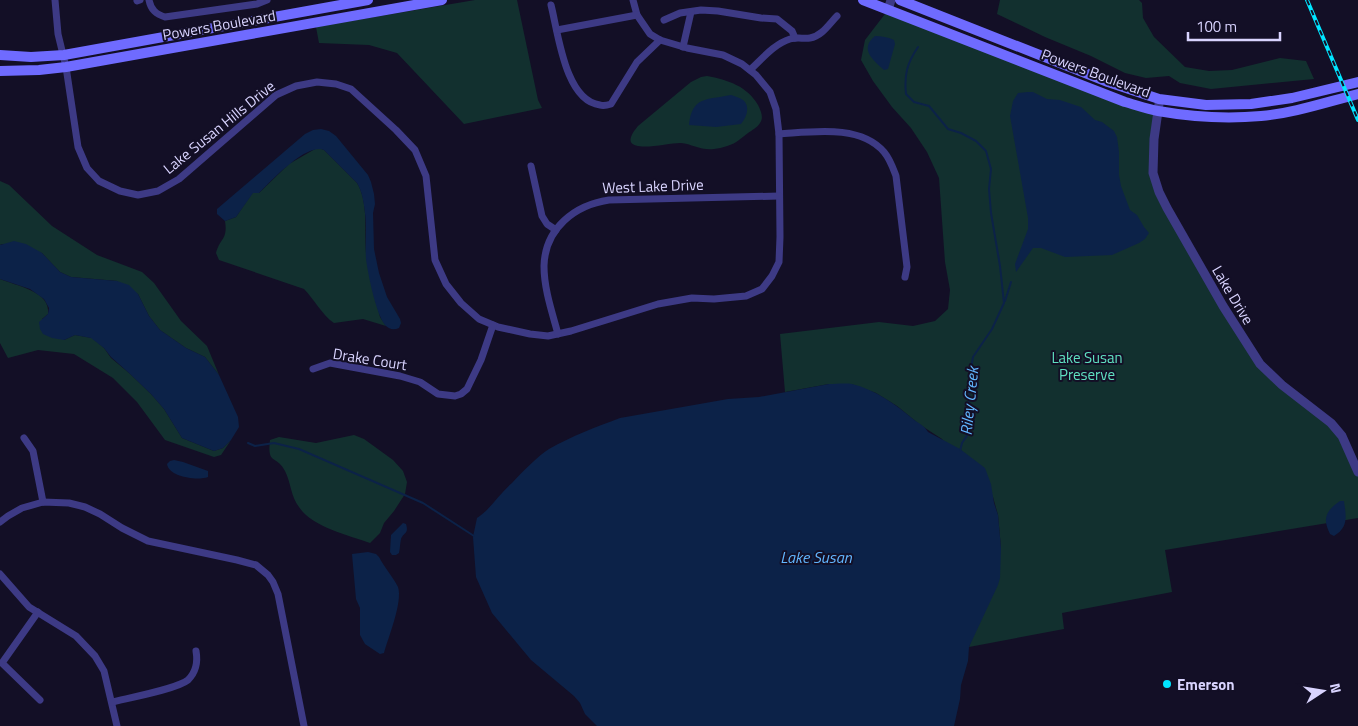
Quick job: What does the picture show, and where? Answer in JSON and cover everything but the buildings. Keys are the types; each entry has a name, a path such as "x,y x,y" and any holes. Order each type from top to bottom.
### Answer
{"main road":[{"name":"Powers Boulevard","path":"0,56 64,55 368,0"},
{"name":"Powers Boulevard","path":"0,71 66,68 396,4 442,0"},
{"name":"Powers Boulevard","path":"863,0 889,5 1125,102 1158,111 1225,118 1263,116 1297,110 1358,94"},
{"name":"Powers Boulevard","path":"900,0 1108,82 1160,99 1206,104 1251,104 1292,98 1358,82"}],"street":[{"name":"Lake Susan Hills Drive","path":"55,0 58,34 64,55 78,147 87,168 99,181 120,191 138,195 158,191 179,179 276,95 296,86 317,82 336,84 351,89 415,150 426,176 435,260 446,284 461,303 479,319 493,325 530,334 548,336 658,304 692,298 714,299 746,296 762,289 772,276 779,262 779,134 776,109 770,92 756,75 742,64 724,56 660,40 650,34 637,15 633,0"},
{"path":"149,0 151,8 165,17 257,4 267,0"},
{"path":"551,5 564,62 571,80 580,94 592,103 601,106 611,104 636,62 660,40"},
{"path":"664,20 680,13 701,10 777,19 792,31 795,38"},
{"path":"683,47 691,12"},
{"path":"557,30 637,15"},
{"path":"750,70 778,45 789,39 818,36 837,16"},
{"name":"Lake Drive","path":"1160,99 1154,139 1154,173 1159,192 1223,306 1260,364 1282,385 1331,423 1342,436 1358,472"},
{"path":"779,134 834,132 855,134 872,142 884,152 891,163 899,190 907,267 905,278"},
{"path":"531,166 542,216 547,224 556,230"},
{"name":"West Lake Drive","path":"558,334 548,294 544,264 547,250 556,230 572,214 583,207 595,202 609,200 779,196"},
{"name":"Drake Court","path":"313,369 330,363 400,376 420,382 438,394 454,396 461,394 468,388 481,360 493,325"},
{"path":"24,438 33,451 43,502"},
{"path":"0,522 22,508 43,502 69,503 85,507 100,514 148,542 256,565 268,575 278,594 304,726"},
{"path":"0,574 29,607 76,636 95,656 104,671 117,726"},
{"path":"38,612 2,663 40,700"},
{"path":"112,702 173,687 186,681 193,674 197,658 196,651"}],"green space":[{"path":"475,0 517,0 538,100 542,108 464,124 397,53 369,45 319,43 316,27"},
{"path":"1000,0 1139,0 1142,3 1143,18 1154,37 1185,67 1209,71 1232,70 1280,58 1306,61 1314,79 1211,89 1180,83 1169,76 1146,78 1125,73 997,14"},
{"name":"Lake Susan Preserve","path":"888,10 1158,111 1154,139 1159,192 1260,364 1331,423 1358,472 1358,518 1165,550 1172,592 1062,613 1064,629 969,647 1001,548 998,515 993,497 942,439 876,393 851,384 829,384 785,392 780,334 879,322 913,326 935,321 948,309 950,290 945,262 939,178 927,152 911,128 892,107 873,81 861,60 865,40"},
{"path":"707,76 736,85 754,98 761,112 762,119 757,126 734,143 714,149 705,149 681,143 636,146 631,142 631,136 638,126 691,82"},
{"path":"319,148 324,150 357,183 361,191 365,211 368,267 380,317 386,326 363,319 334,323 304,289 219,260 216,253 225,236 225,221 236,217 253,192 259,193 289,164"},
{"path":"0,181 9,185 52,226 97,255 142,272 154,283 181,321 207,346 219,375 205,357 186,348 160,330 149,316 138,294 117,281 71,277 60,272 42,253 0,245"},
{"path":"0,279 23,287 44,300 48,314 42,319 64,340 75,335 92,338 104,348 111,358 151,394 164,409 182,438 214,451 223,448 231,440 221,455 214,457 165,440 137,402 113,378 74,354 38,350 8,358 0,343"},
{"path":"354,435 364,439 393,460 403,471 407,482 405,494 384,523 380,533 370,543 331,530 305,514 294,499 285,471 271,457 269,448 270,440 279,437 316,443"}],"water":[{"path":"875,36 894,40 895,44 888,69 884,70 869,54 868,45"},
{"path":"1033,92 1047,99 1060,100 1081,107 1095,120 1102,122 1114,131 1117,137 1119,152 1121,186 1130,210 1137,215 1149,233 1145,239 1112,255 1065,257 1041,248 1033,248 1016,272 1015,264 1028,229 1028,218 1010,116 1013,101 1018,93"},
{"path":"731,95 743,100 747,106 746,116 741,124 716,127 689,125 693,109 697,104 708,99"},
{"path":"321,129 329,131 336,136 368,175 371,182 375,204 373,213 374,249 387,297 400,319 399,328 392,329 385,325 376,303 366,259 366,219 360,190 357,183 324,150 317,149 299,157 280,172 259,193 253,193 236,217 225,221 217,214 217,209 305,134"},
{"path":"14,241 26,244 42,253 60,272 71,277 117,281 129,285 138,294 149,316 160,330 186,348 205,357 219,375 238,417 239,427 231,440 223,448 214,451 182,438 164,409 151,394 111,357 104,348 91,338 75,335 64,340 43,334 39,322 48,314 49,308 44,299 30,289 0,279 0,245"},
{"name":"Lake Susan","path":"829,384 852,384 885,398 923,426 928,432 960,449 985,468 991,484 998,515 1001,548 1000,578 969,647 968,661 961,685 954,726 597,726 585,714 574,696 531,660 492,613 476,577 473,537 477,518 535,460 549,449 611,421 728,399 759,397"},
{"path":"174,460 208,471 208,477 191,478 178,475 167,464"},
{"path":"1340,501 1344,501 1345,521 1342,529 1334,536 1330,534 1326,519 1331,508"},
{"path":"403,523 406,524 407,531 401,539 399,553 392,555 390,552 391,535"},
{"path":"368,552 379,557 396,583 399,594 392,629 384,653 380,654 365,644 360,635 360,608 356,599 352,554"}],"waterway":[{"name":"Riley Creek","path":"918,47 907,69 905,81 906,94 914,102 929,106 948,129 976,141 986,151 991,169 989,189 991,213 1004,303 992,329 973,357 970,374 968,434 962,443 960,451"},
{"path":"1005,301 1011,282"},
{"path":"248,443 255,446 274,443 299,449 423,503 474,536"}],"railway":[{"path":"1307,0 1358,120"}],"place":[{"name":"Emerson","path":"1167,684"}]}
